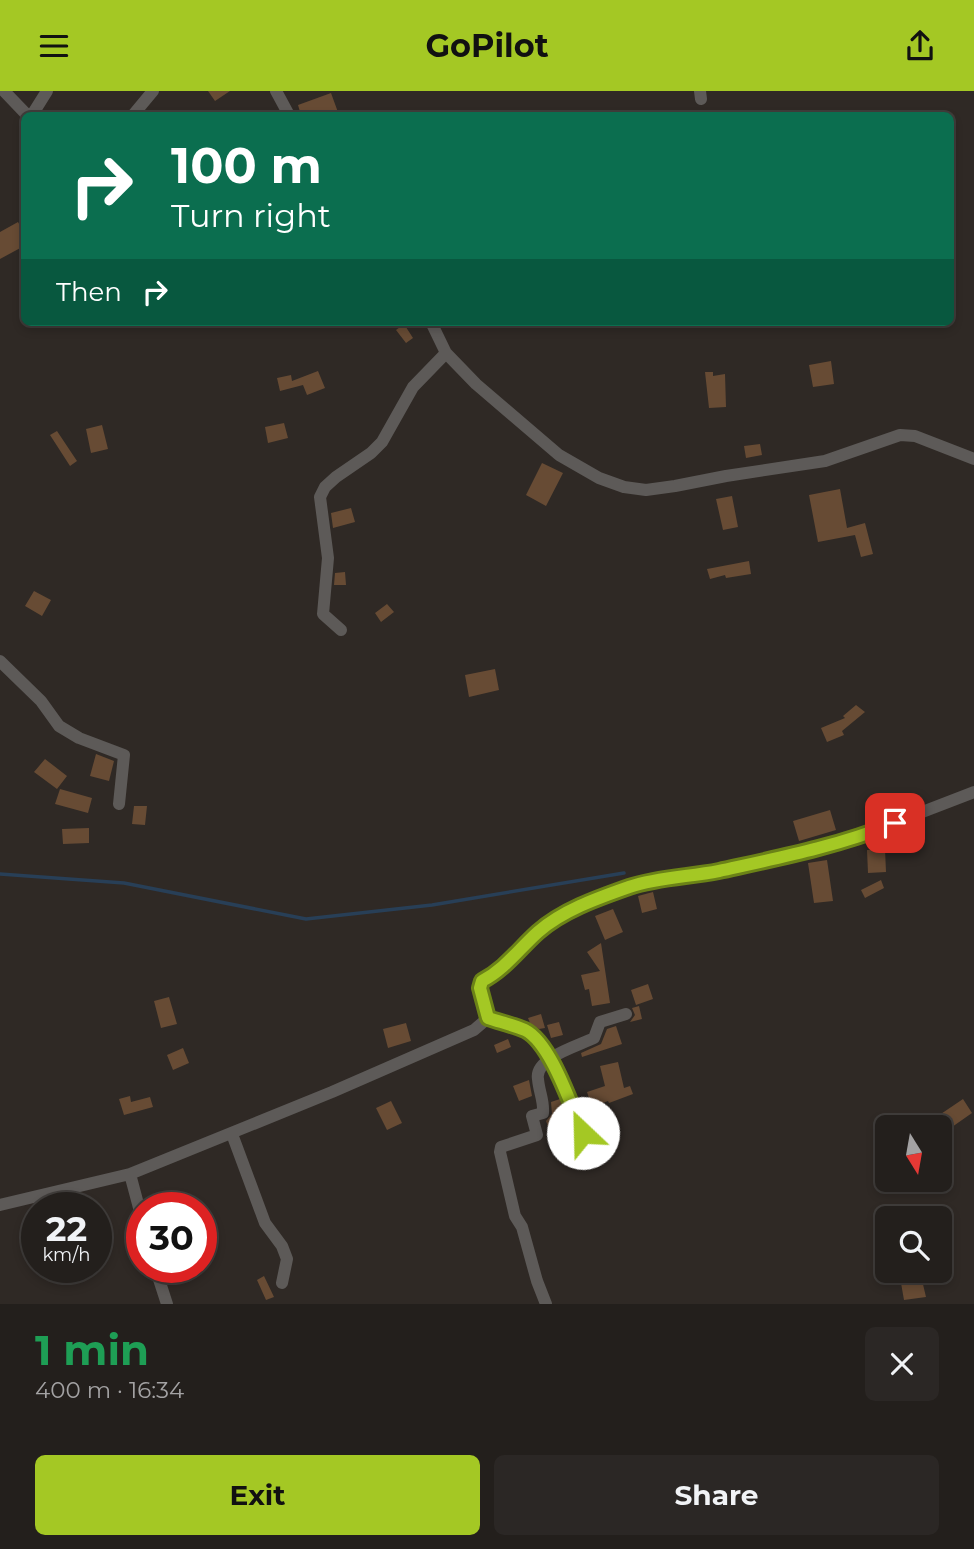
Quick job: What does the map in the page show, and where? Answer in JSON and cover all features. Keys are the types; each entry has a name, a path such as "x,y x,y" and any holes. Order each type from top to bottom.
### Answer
{"street":[{"path":"4,91 26,112"},
{"path":"31,112 47,91"},
{"path":"136,112 153,91"},
{"path":"276,91 287,112"},
{"path":"433,326 446,353 476,384 559,455 583,471 624,487 646,490 825,461 900,435 915,436 974,459"},
{"path":"341,630 323,614 328,558 320,497 325,487 336,477 382,442 413,387 446,353"},
{"path":"0,661 41,701 59,726 79,738 124,755 120,804"},
{"path":"488,1018 480,988 482,981 499,972 540,930 568,912 654,880 717,871 847,841 974,792"},
{"path":"547,1304 522,1227 515,1216 501,1147 537,1135 532,1116 544,1113 544,1099 537,1077 540,1066 594,1038 600,1022 626,1014"},
{"path":"488,1018 526,1030 536,1038 550,1059 583,1133"},
{"path":"0,1205 130,1174 232,1134 474,1030 488,1018"},
{"path":"232,1134 265,1223 282,1246 287,1259 282,1283"},
{"path":"130,1174 135,1192"},
{"path":"160,1283 167,1304"}],"building":[{"path":"208,91 230,91 215,101"},
{"path":"331,93 338,112 300,112 298,105"},
{"path":"18,222 21,228 21,248 0,259 0,232"},
{"path":"405,326 413,338 406,343 396,330"},
{"path":"831,361 834,384 813,387 809,365"},
{"path":"318,371 325,388 307,395 303,385 280,391 277,378 291,375 292,381"},
{"path":"705,372 713,372 713,376 725,374 726,407 709,408"},
{"path":"284,423 288,438 268,443 265,427"},
{"path":"102,425 108,449 91,453 86,429"},
{"path":"57,431 77,461 70,466 50,435"},
{"path":"760,444 762,455 746,458 744,446"},
{"path":"542,463 563,473 546,506 526,495"},
{"path":"840,489 847,528 865,523 873,554 861,557 855,535 818,542 809,495"},
{"path":"732,496 738,527 723,530 716,499"},
{"path":"351,508 355,522 333,528 331,513"},
{"path":"749,561 751,574 726,578 725,575 710,579 707,569"},
{"path":"345,572 346,585 334,585 335,573"},
{"path":"34,591 51,600 42,616 25,606"},
{"path":"387,604 394,612 381,622 375,613"},
{"path":"495,669 499,690 469,697 465,675"},
{"path":"856,705 865,712 842,731 844,735 827,742 821,728 845,718 843,716"},
{"path":"96,754 114,761 109,781 90,776"},
{"path":"45,759 67,776 57,789 34,772"},
{"path":"60,789 92,798 88,813 55,804"},
{"path":"895,793 898,812 885,817 881,796"},
{"path":"134,806 147,806 145,825 132,824"},
{"path":"830,810 836,830 799,841 793,821"},
{"path":"89,828 89,843 63,844 62,829"},
{"path":"885,849 886,872 868,873 867,850"},
{"path":"827,860 833,901 814,903 808,863"},
{"path":"881,880 884,888 865,898 861,890"},
{"path":"653,892 657,909 642,913 638,896"},
{"path":"613,909 623,932 605,940 595,916"},
{"path":"601,943 610,1003 592,1006 589,989 585,990 581,975 600,971 587,952"},
{"path":"648,984 653,999 636,1005 631,990"},
{"path":"169,997 177,1024 161,1028 154,1001"},
{"path":"639,1006 642,1019 630,1022 635,1015 632,1008"},
{"path":"541,1014 545,1028 539,1029 530,1023 528,1018"},
{"path":"559,1022 563,1035 551,1038 547,1025"},
{"path":"406,1023 411,1041 388,1048 383,1029"},
{"path":"616,1026 622,1044 582,1057 581,1053 601,1044 607,1029"},
{"path":"508,1039 511,1047 497,1053 494,1045"},
{"path":"183,1048 189,1063 173,1070 167,1055"},
{"path":"618,1062 624,1088 630,1086 633,1094 592,1107 587,1092 605,1086 600,1066"},
{"path":"529,1080 532,1096 519,1101 513,1086"},
{"path":"130,1096 131,1102 150,1097 153,1107 124,1115 119,1099"},
{"path":"560,1099 565,1115 562,1116 572,1143 589,1140 592,1152 565,1157 556,1142 554,1143 546,1121 552,1114 551,1102"},
{"path":"963,1099 972,1113 952,1127 952,1115 939,1115"},
{"path":"391,1101 402,1123 387,1130 376,1108"},
{"path":"264,1276 274,1297 266,1300 257,1280"},
{"path":"901,1283 923,1283 926,1297 904,1300"}],"waterway":[{"path":"0,874 124,883 306,919 432,905 624,873"}],"route":[{"path":"583,1133 550,1059 536,1038 526,1030 488,1018 480,988 482,981 499,972 540,930 568,912 629,887 654,880 717,871 847,841 895,823"}]}
